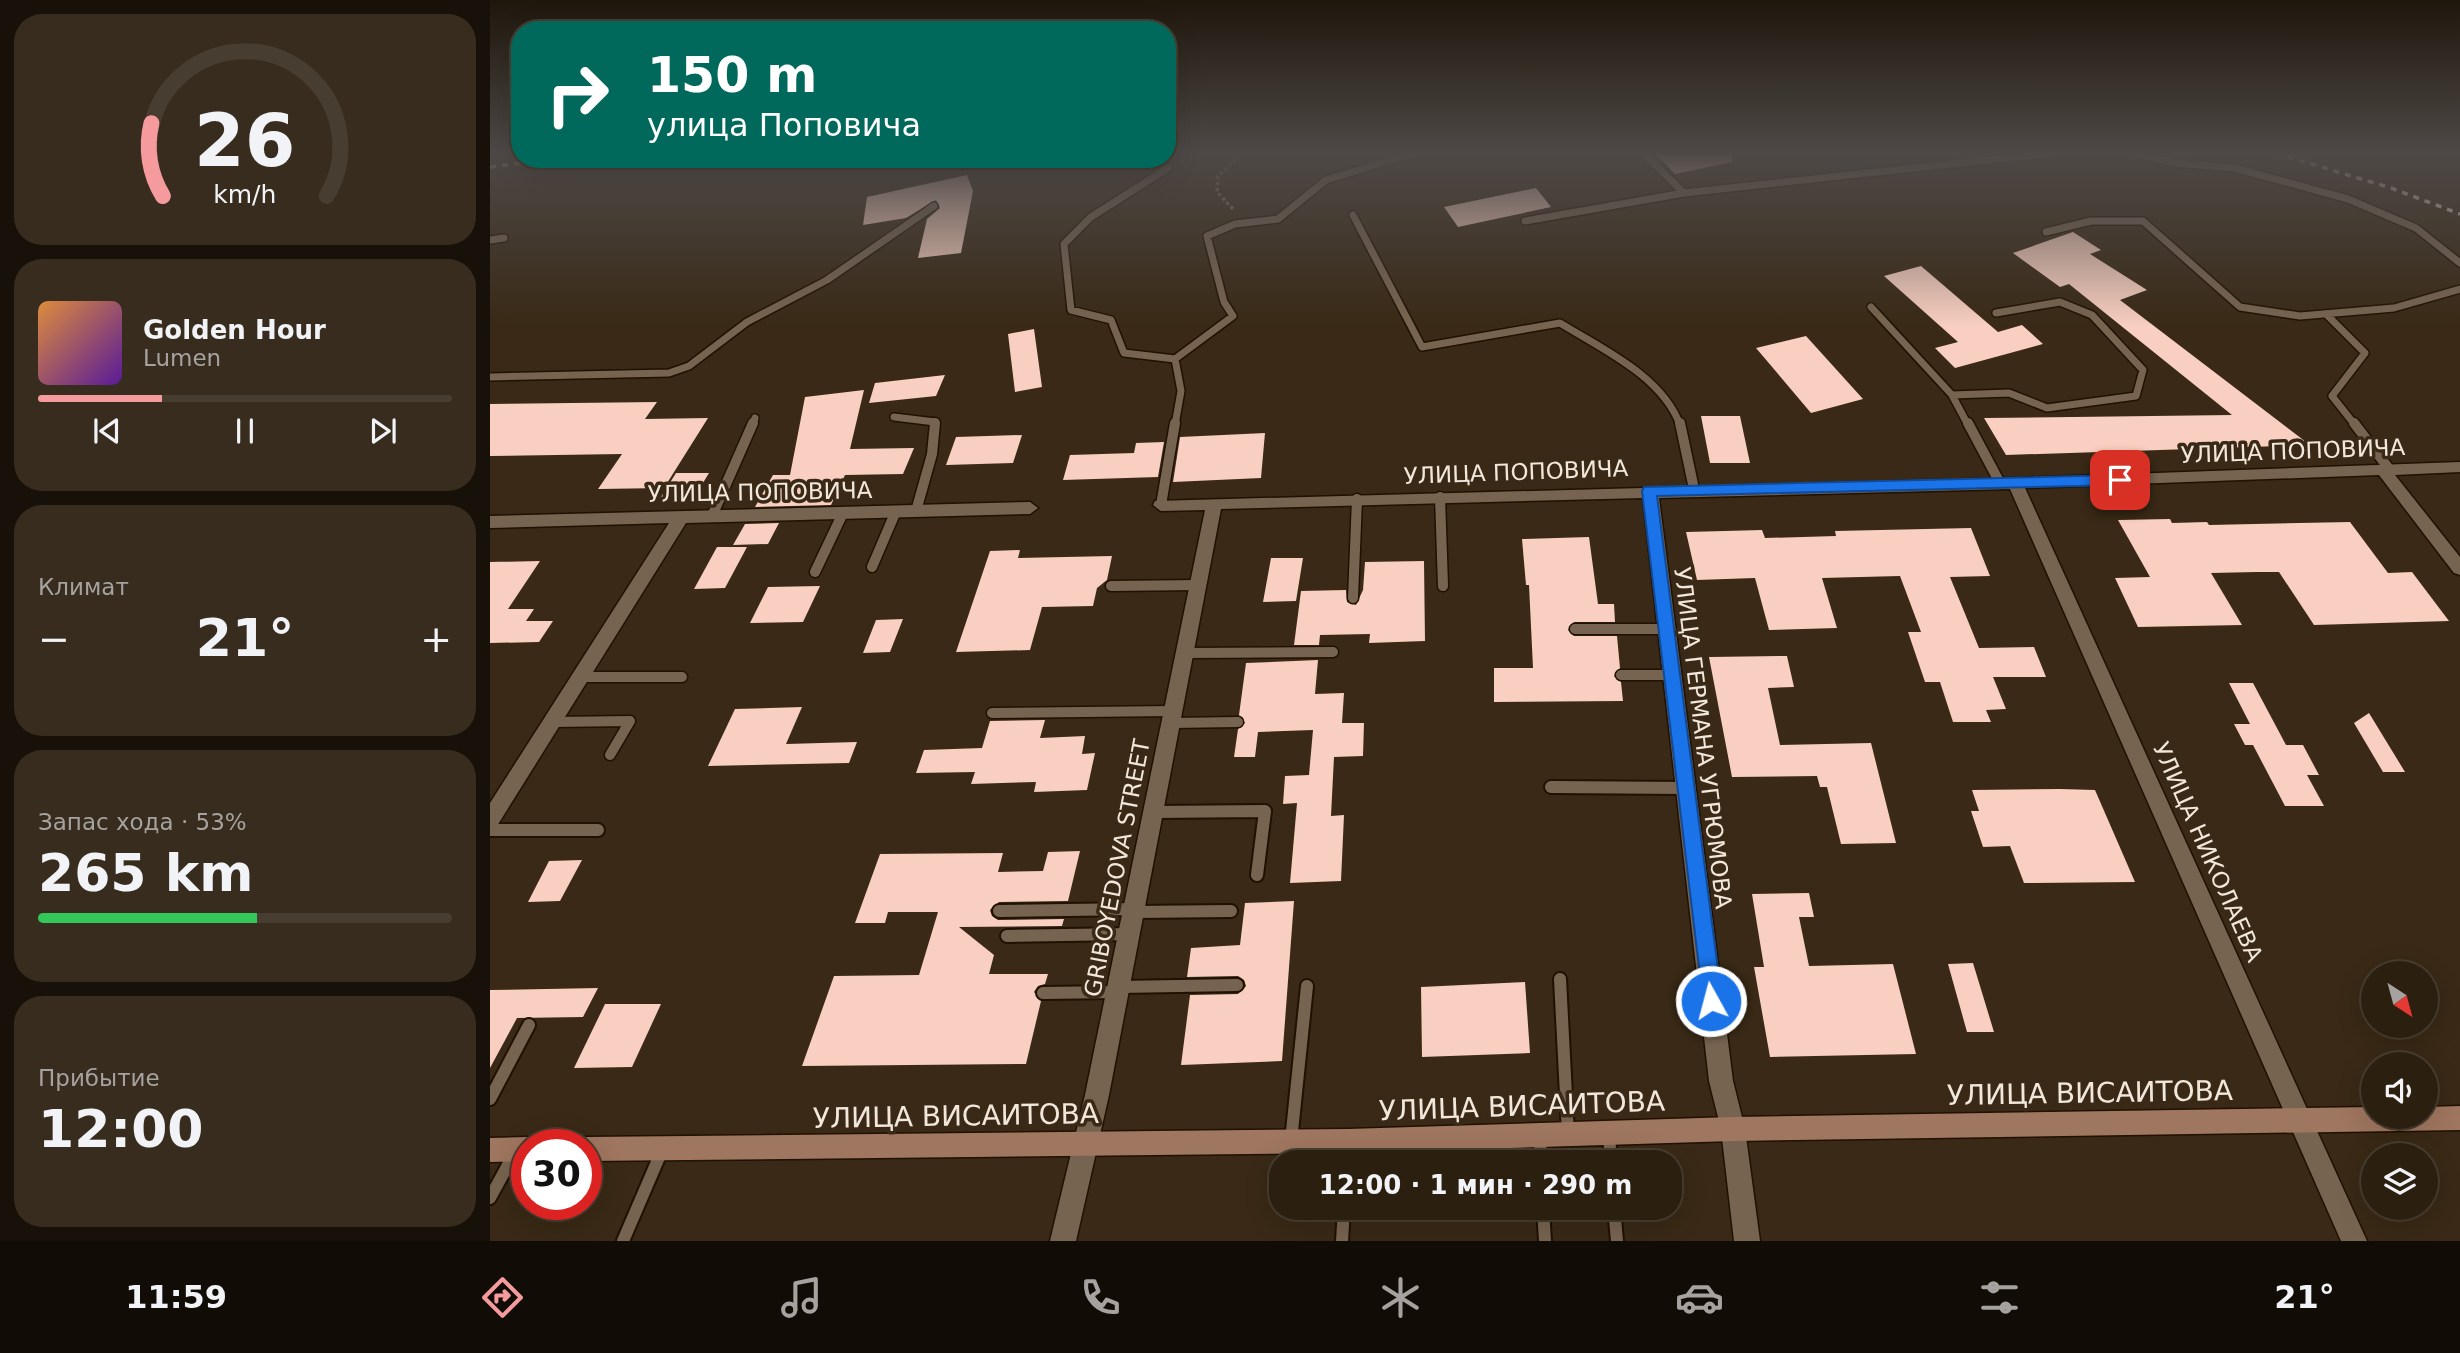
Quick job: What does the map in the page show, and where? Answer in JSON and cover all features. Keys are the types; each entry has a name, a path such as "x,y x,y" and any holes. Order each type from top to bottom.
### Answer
{"main road":[{"name":"УЛИЦА ВИСАИТОВА","path":"1359,1150 1540,1134 2460,1118"},
{"name":"УЛИЦА ВИСАИТОВА","path":"602,1149 1291,1141 1342,1150"},
{"path":"490,1150 511,1149"}],"street":[{"name":"УЛИЦА ПОПОВИЧА","path":"1161,505 1694,489 2007,483 2460,467"},
{"path":"2387,471 2460,569"},
{"name":"УЛИЦА НИКОЛАЕВА","path":"2007,483 2302,1120 2354,1241"},
{"name":"УЛИЦА ГЕРМАНА УГРЮМОВА","path":"1650,491 1664,629 1721,1081 1733,1129 1747,1241"},
{"name":"GRIBOYEDOVA STREET","path":"1063,1241 1134,911 1214,504"},
{"name":"УЛИЦА ПОПОВИЧА","path":"490,522 1030,508"},
{"path":"490,820 682,516"}],"lane":[{"path":"490,377 669,373 689,366 747,322 827,281 927,211"},
{"path":"1101,211 1065,244 1071,310 1111,320 1124,353 1175,359 1233,316 1224,302 1207,236 1235,224 1278,219 1288,211"},
{"path":"1525,221 1582,211"},
{"path":"2376,211 2416,228 2460,263"},
{"path":"1353,215 1422,347 1560,323 1628,365 1673,408 1690,465 1694,489"},
{"path":"2046,232 2091,221 2143,221 2240,307 2300,316 2394,308 2460,289"},
{"path":"490,240 503,238"},
{"path":"1952,396 2009,393 2047,408 2136,396 2143,370 2092,315 2060,302 1996,313"},
{"path":"1871,307 1952,396 2007,483"},
{"path":"2326,314 2365,353 2332,396 2387,471"},
{"path":"1161,505 1181,391 1175,359"},
{"path":"894,417 935,422 932,454 916,511"},
{"path":"712,516 755,418"},
{"path":"1440,497 1443,586"},
{"path":"1353,598 1357,499"},
{"path":"872,567 896,512"},
{"path":"816,572 843,513"},
{"path":"1111,586 1198,585"},
{"path":"1575,629 1664,629"},
{"path":"1184,653 1333,652"},
{"path":"1621,675 1671,675"},
{"path":"581,677 682,677"},
{"path":"992,713 1172,717 1238,722"},
{"path":"552,722 630,720 610,755"},
{"path":"1551,787 1686,788"},
{"path":"1153,812 1265,811 1257,875"},
{"path":"490,830 598,830"},
{"path":"999,911 1231,911"},
{"path":"1007,936 1129,934"},
{"path":"1560,979 1568,1134"},
{"path":"1043,993 1237,985"},
{"path":"1291,1141 1307,986"},
{"path":"490,1099 529,1025"},
{"path":"1609,1133 1610,1150"},
{"path":"1540,1134 1541,1150"},
{"path":"623,1241 663,1148"},
{"path":"490,1198 511,1166"},
{"path":"1342,1241 1343,1220"},
{"path":"1544,1220 1545,1241"},
{"path":"1615,1220 1616,1241"}],"path":[{"path":"1233,211 1235,224"}],"building":[{"path":"865,211 918,211 906,218 863,225"},
{"path":"937,211 969,211 961,253 918,258 927,219"},
{"path":"1447,211 1533,211 1458,227"},
{"path":"2073,232 2101,250 2090,254 2147,290 2120,300 2310,445 2006,455 1984,418 2232,415 2069,284 2060,287 2013,253"},
{"path":"1921,266 1998,332 2022,325 2043,344 1955,368 1935,348 1958,342 1884,276"},
{"path":"1034,329 1042,387 1015,392 1008,334"},
{"path":"1806,336 1863,399 1811,413 1756,348"},
{"path":"945,375 936,396 869,403 875,383"},
{"path":"864,390 850,449 914,448 903,474 845,475 831,505 755,507 773,475 790,475 805,397"},
{"path":"657,402 645,419 708,418 664,488 598,489 622,454 490,456 490,404"},
{"path":"1701,416 1740,416 1750,463 1710,463"},
{"path":"1265,433 1261,478 1173,482 1180,437"},
{"path":"1022,435 1013,463 946,465 956,437"},
{"path":"1164,442 1158,477 1063,480 1070,455 1134,453 1136,443"},
{"path":"676,473 709,473 695,496 661,497"},
{"path":"2170,519 2172,523 2207,522 2209,525 2350,522 2388,573 2412,572 2449,621 2314,625 2279,572 2257,572 2211,573 2242,625 2138,627 2115,578 2150,577 2118,520"},
{"path":"779,523 768,544 733,545 745,524"},
{"path":"1971,528 1990,576 1950,577 1979,648 2034,647 2046,677 1993,677 2006,709 1986,710 1991,722 1953,722 1940,682 1925,682 1908,632 1921,632 1900,576 1822,578 1837,628 1769,630 1755,578 1697,580 1686,532 1762,530 1765,538 1836,536 1835,531"},
{"path":"1589,537 1598,604 1614,604 1615,622 1574,622 1568,630 1574,636 1617,636 1620,668 1614,676 1621,682 1623,701 1494,702 1494,668 1533,668 1529,585 1526,585 1522,539"},
{"path":"717,547 747,547 725,588 694,589"},
{"path":"1020,550 1018,558 1112,556 1107,580 1097,588 1093,606 1042,607 1030,650 956,652 990,551"},
{"path":"1271,558 1303,558 1296,601 1263,602"},
{"path":"540,561 508,609 534,609 526,621 553,621 539,642 490,643 490,562"},
{"path":"1424,561 1425,641 1369,643 1370,634 1320,635 1319,645 1294,645 1301,591 1346,590 1347,602 1356,605 1363,590 1365,562"},
{"path":"820,586 803,622 750,623 768,587"},
{"path":"903,619 890,652 863,653 876,620"},
{"path":"1787,656 1794,687 1768,688 1780,745 1871,743 1896,843 1841,844 1827,787 1820,787 1817,776 1732,777 1709,657"},
{"path":"1318,660 1315,694 1344,693 1342,723 1364,723 1363,756 1334,757 1331,816 1344,815 1341,881 1290,883 1297,803 1283,804 1285,776 1309,775 1313,730 1258,732 1255,757 1234,757 1238,729 1245,723 1239,715 1246,663"},
{"path":"2229,683 2253,683 2286,745 2303,745 2319,775 2307,775 2324,806 2285,806 2253,745 2245,745 2234,724 2250,724"},
{"path":"802,707 786,744 857,742 849,763 708,766 735,709"},
{"path":"2369,713 2405,772 2383,772 2354,723"},
{"path":"1045,720 1040,738 1085,736 1082,754 1095,753 1087,790 1034,792 1036,782 971,784 975,772 916,773 924,750 982,748 990,721"},
{"path":"1972,790 2095,790 2135,882 2024,883 2010,846 1983,847 1971,811 1979,811"},
{"path":"1080,851 1068,901 999,902 990,910 992,916 998,920 1064,919 1062,926 959,927 994,955 989,974 1048,974 1045,984 1038,986 1034,992 1041,1001 1026,1064 802,1066 834,976 919,975 938,912 888,912 885,923 855,923 880,854 1003,853 998,872 1043,871 1048,852"},
{"path":"582,860 560,901 528,902 549,861"},
{"path":"1809,893 1814,917 1799,917 1809,966 1893,964 1916,1054 1770,1057 1754,967 1764,967 1752,894"},
{"path":"1294,901 1282,1061 1181,1065 1190,995 1238,994 1246,986 1244,980 1238,976 1187,977 1191,948 1240,945 1245,903"},
{"path":"1973,963 1994,1032 1967,1032 1948,964"},
{"path":"1525,982 1530,1053 1422,1057 1421,987"},
{"path":"598,988 583,1017 517,1018 490,1068 490,990"},
{"path":"605,1004 661,1004 632,1067 574,1068"}],"railway":[{"path":"2452,211 2460,214"}],"route":[{"path":"1711,1001 1656,563 1650,491 2120,480"}]}
